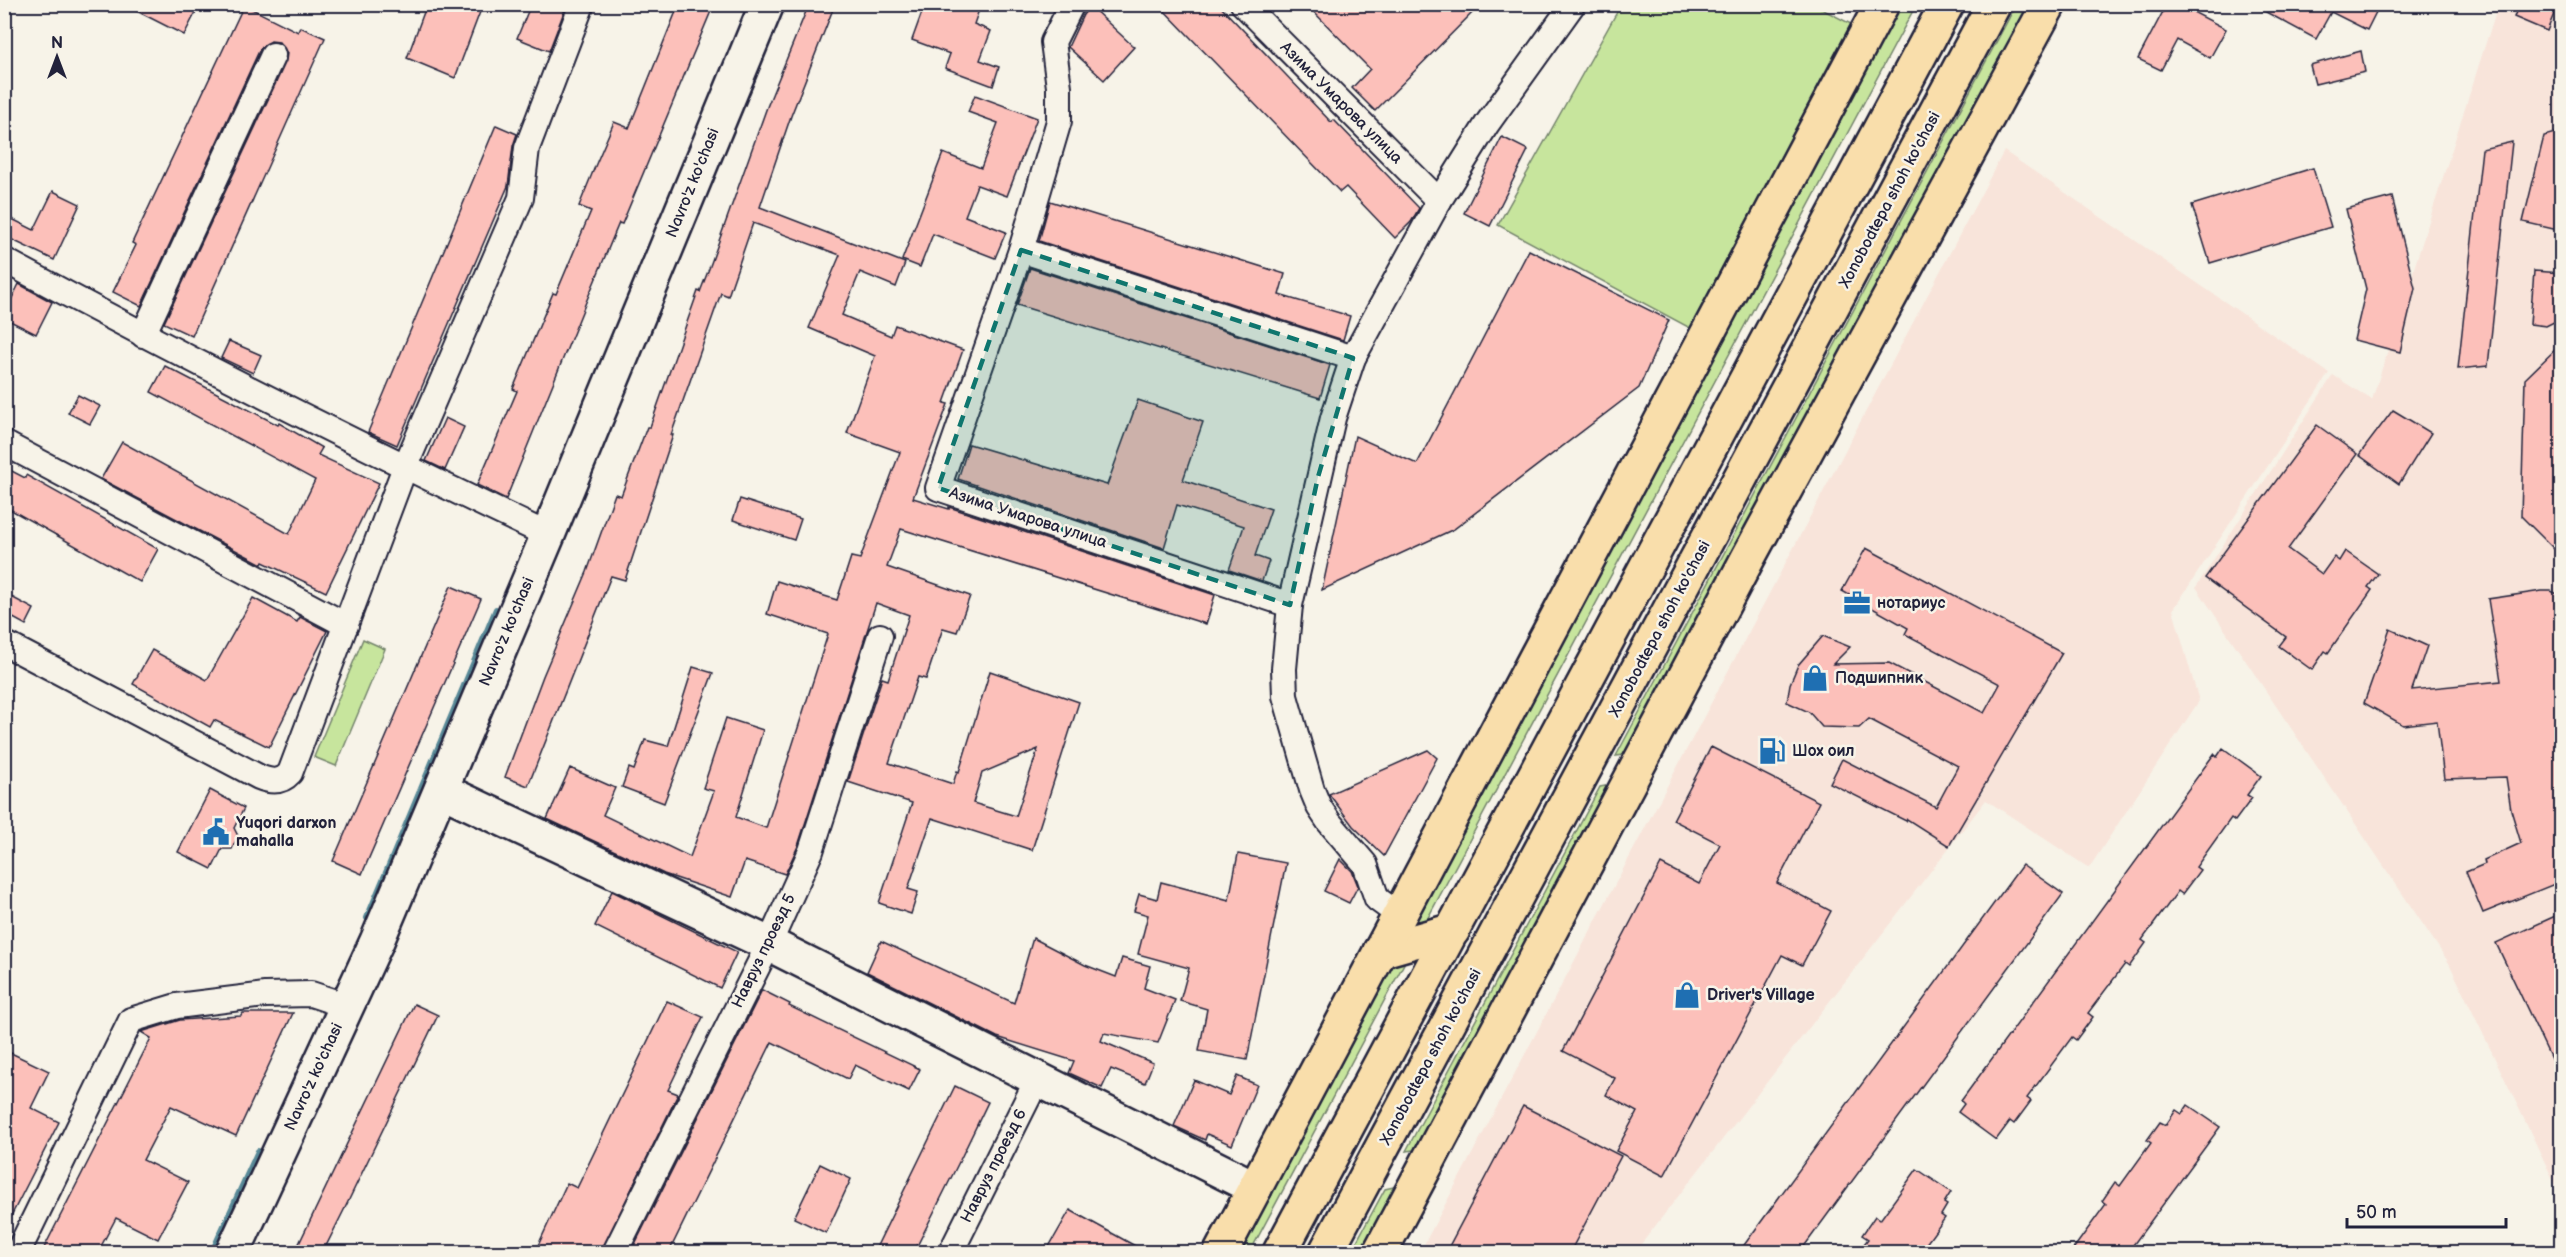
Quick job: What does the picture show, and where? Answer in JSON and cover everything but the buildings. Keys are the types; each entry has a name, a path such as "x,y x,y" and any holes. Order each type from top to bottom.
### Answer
{"highway":[{"path":"1221,1252 1882,4"},
{"path":"1280,1252 1947,4"},
{"name":"Xonobodtepa shoh ko'chasi","path":"1326,1252 1994,4"},
{"path":"1380,1252 2049,4"},
{"path":"1574,791 1644,756"},
{"path":"1380,951 1453,930"},
{"path":"1355,1198 1432,1153"}],"street":[{"path":"4,643 268,781 285,778 290,772 405,467 521,198 527,148 582,4"},
{"name":"Navro'z ko'chasi","path":"233,1252 347,1006 441,790 767,4"},
{"name":"Азима Умарова улица","path":"1072,4 1053,42 1059,87 1059,121 1021,250 938,488 1290,605"},
{"name":"Азима Умарова улица","path":"1243,4 1439,201"},
{"path":"1399,915 1377,899 1365,864 1329,822 1312,790 1285,696 1284,669 1290,605 1333,418 1353,358 1439,201 1487,124 1573,4"},
{"path":"143,335 273,55"},
{"path":"1021,250 1353,358"},
{"path":"4,260 143,335 548,536"},
{"path":"4,443 346,625"},
{"name":"Навруз проезд 5","path":"615,1252 769,944 811,851 880,636"},
{"path":"441,790 769,944 1255,1188"},
{"path":"18,1252 131,1020 177,1006 265,995 311,994 347,1006"},
{"name":"Навруз проезд 6","path":"951,1252 1037,1080"}],"highlighted area":[{"path":"1021,250 1353,358 1318,477 1290,605 938,488"}],"shaded area":[{"path":"2498,5 2561,5 2561,1196 2449,963 2196,587 2333,375 2372,400"},
{"path":"2004,151 2329,373 2173,610 2199,701 2089,868 1986,800 1635,1252 1420,1252"}],"green space":[{"path":"1621,5 1814,5 1851,24 1690,328 1498,225"},
{"path":"1899,5 1916,5 1423,927 1406,929"},
{"path":"2016,5 2032,5 1632,754 1616,756"},
{"path":"363,639 385,649 336,766 314,757"},
{"path":"1617,784 1422,1149 1406,1151 1600,787"},
{"path":"1391,958 1407,958 1250,1252 1233,1252"},
{"path":"1402,1185 1369,1252 1351,1252 1385,1189"}],"waterway":[{"path":"367,918 496,609"},
{"path":"212,1252 258,1151"}],"place":[{"name":"нотариус","path":"1857,603"},
{"name":"Подшипник","path":"1815,678"},
{"name":"Шох оил","path":"1772,751"},
{"name":"Yuqori darxon mahalla","path":"216,832"},
{"name":"Driver's Village","path":"1687,995"}]}
